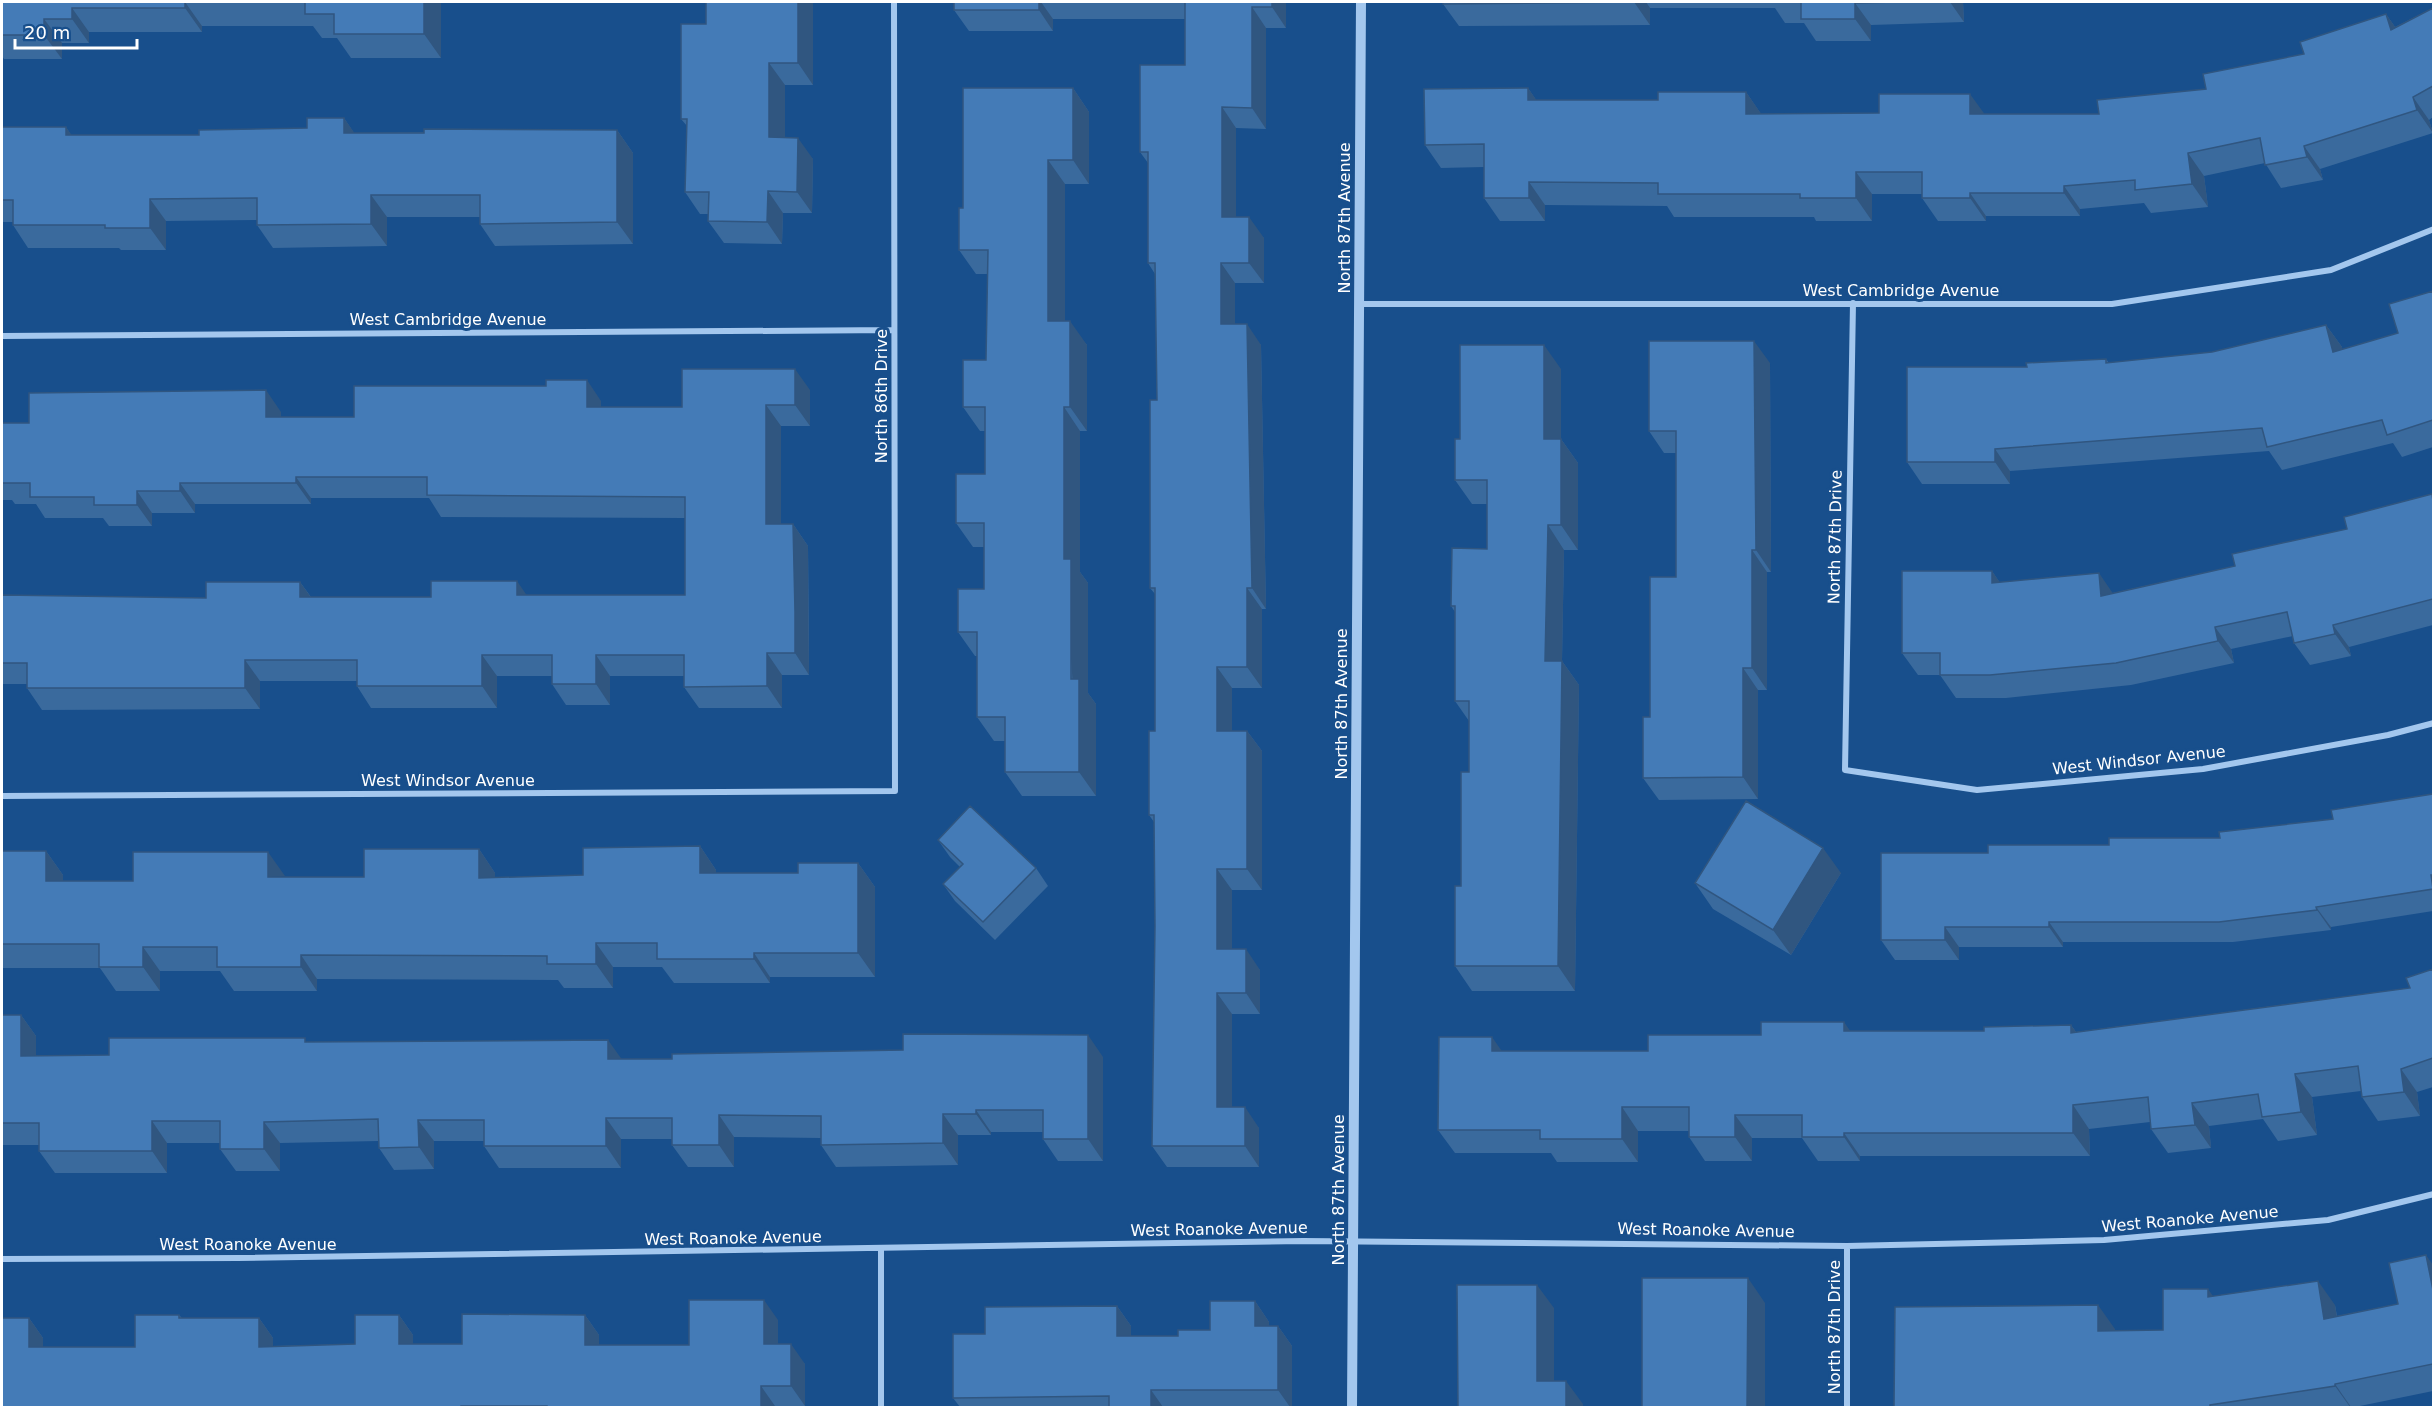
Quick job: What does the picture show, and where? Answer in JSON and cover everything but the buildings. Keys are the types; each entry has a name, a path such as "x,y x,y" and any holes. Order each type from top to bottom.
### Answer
{"street":[{"name":"North 86th Drive","path":"894,2 895,791"},
{"name":"North 87th Avenue","path":"1352,1407 1361,2"},
{"name":"West Cambridge Avenue","path":"1359,304 2112,304 2331,270 2433,229"},
{"name":"North 87th Drive","path":"1845,770 1852,303"},
{"name":"West Cambridge Avenue","path":"2,336 894,330"},
{"name":"West Windsor Avenue","path":"1845,770 1977,790 2203,769 2388,735 2433,723"},
{"name":"West Windsor Avenue","path":"2,796 895,791"},
{"name":"West Roanoke Avenue","path":"2,1259 237,1258 1352,1241 1848,1246 2104,1240 2328,1220 2433,1194"},
{"name":"North 87th Drive","path":"1848,1246 1848,1407"},
{"path":"881,1249 881,1407"}]}
